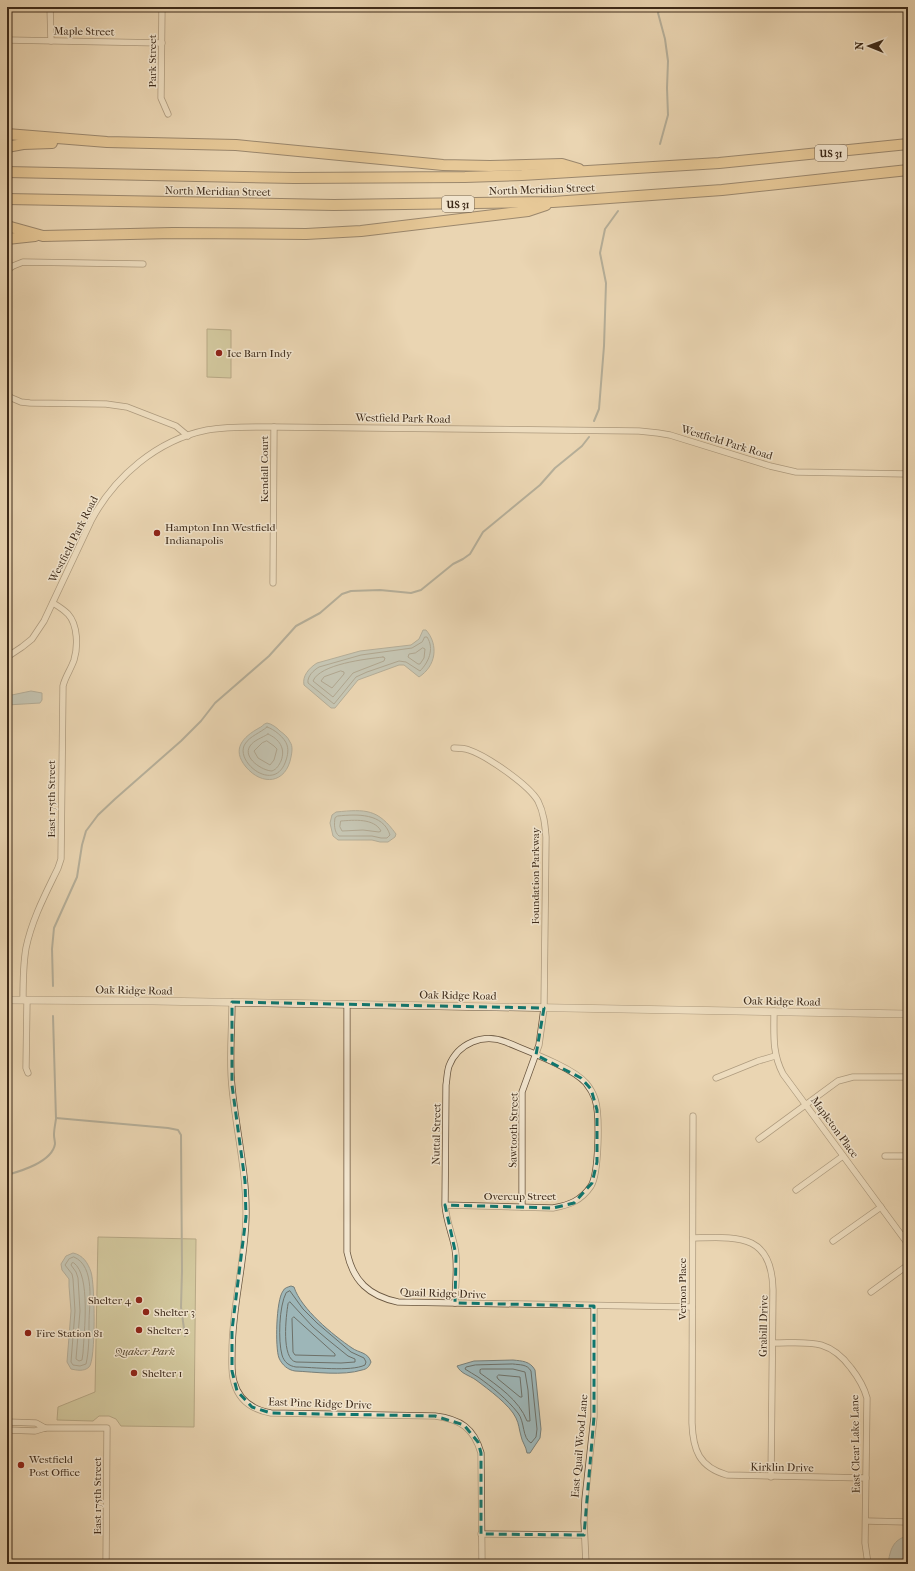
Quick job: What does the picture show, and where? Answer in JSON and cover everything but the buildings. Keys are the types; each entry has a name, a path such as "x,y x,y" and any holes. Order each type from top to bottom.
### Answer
{"highway":[{"path":"7,134 107,142 236,145 426,164 461,166 562,164 587,171"},
{"path":"7,147 23,144 78,140"},
{"name":"North Meridian Street","path":"7,172 287,178 408,178 522,175 754,160 908,144"},
{"name":"North Meridian Street","path":"7,199 334,205 553,202 722,190 908,170"},
{"path":"7,239 43,236 173,233 276,235 332,233 528,211 553,202"},
{"path":"7,226 43,236"}],"street":[{"path":"50,7 51,41"},
{"name":"Park Street","path":"162,7 161,98 168,114"},
{"name":"Maple Street","path":"7,40 162,43"},
{"path":"7,270 12,266 23,262 144,264"},
{"path":"7,396 21,402 30,403 106,404 127,407 176,426 188,436"},
{"name":"Westfield Park Road","path":"7,657 32,639 44,621 70,563 97,509 115,485 134,467 172,443 208,430 224,428 274,427 600,430 658,433 770,466 796,472 908,474"},
{"name":"Kendall Court","path":"273,583 274,427"},
{"name":"East 175th Street","path":"28,1073 26,1068 24,969 27,947 36,916 61,859 63,686 65,678 74,660 76,640 72,620 68,614 53,603"},
{"name":"Foundation Parkway","path":"454,748 468,749 486,757 520,782 534,795 544,817 546,837 544,1008"},
{"name":"Oak Ridge Road","path":"7,1000 232,1002 908,1014"},
{"name":"East Pine Ridge Drive","path":"232,1002 232,1085 245,1181 246,1216 232,1330 232,1372 237,1391 252,1407 261,1411 272,1413 433,1416 455,1420 464,1425 472,1432 478,1442 481,1453 482,1564"},
{"name":"Quail Ridge Drive","path":"347,1004 347,1252 356,1277 362,1284 374,1294 398,1302 692,1307"},
{"name":"Sawtooth Street","path":"522,1207 522,1098 526,1079 541,1038 544,1008"},
{"name":"Mapleton Place","path":"774,1012 775,1056 783,1074 908,1244"},
{"name":"Nuttal Street","path":"455,1303 455,1249 447,1222 445,1205 446,1085 448,1069 453,1058 464,1046 482,1038 503,1040 536,1055"},
{"name":"Overcup Street","path":"445,1205 553,1208 574,1203 585,1194 591,1186 596,1168 597,1110 591,1089 576,1074 536,1055"},
{"path":"716,1078 758,1061 775,1056"},
{"path":"759,1139 832,1085 849,1078 908,1077"},
{"name":"Vernon Place","path":"693,1116 693,1435 696,1451 702,1460"},
{"path":"796,1190 843,1156"},
{"path":"885,1156 908,1156"},
{"path":"833,1241 881,1206"},
{"name":"Grabill Drive","path":"693,1238 724,1237 742,1239 759,1248 766,1254 773,1275 771,1477"},
{"path":"871,1292 908,1265"},
{"name":"East Quail Wood Lane","path":"586,1564 584,1535 585,1498 594,1417 594,1306"},
{"name":"East Clear Lake Lane","path":"773,1343 809,1343 826,1346 840,1355 853,1370 863,1386 867,1398 866,1544 868,1564"},
{"path":"7,1422 36,1423 45,1428"},
{"path":"7,1430 35,1431 45,1428"},
{"name":"East 175th Street","path":"45,1428 107,1428 106,1564"},
{"name":"Kirklin Drive","path":"702,1460 712,1469 727,1475 866,1478"},
{"path":"866,1521 908,1522"},
{"path":"482,1534 584,1535"}],"highlighted area":[{"path":"232,1002 544,1008 536,1055 581,1078 591,1089 597,1110 597,1162 592,1183 574,1203 553,1208 445,1205 456,1255 455,1303 594,1306 594,1417 584,1535 481,1534 481,1453 478,1442 464,1425 435,1416 271,1413 252,1407 237,1391 232,1371 232,1330 246,1217 245,1181 232,1085"}],"green space":[{"name":"Ice Barn Indy","path":"207,329 231,330 231,378 207,377"},
{"name":"Quaker Park","path":"98,1237 196,1239 194,1427 121,1426 116,1419 109,1416 99,1416 93,1421 57,1420 58,1407 95,1392"}],"water":[{"path":"423,630 426,630 433,642 434,655 429,667 419,677 404,665 399,665 358,680 335,708 331,708 304,685 304,678 307,672 317,663 360,651 411,645 419,639"},
{"path":"31,691 42,693 42,700 40,703 7,705 7,696"},
{"path":"267,723 274,726 286,736 292,747 291,757 284,773 273,779 259,777 252,773 246,767 239,755 241,744 248,735"},
{"path":"336,812 370,812 377,815 389,826 396,834 395,837 388,842 372,840 338,840 333,836 330,823 332,815"},
{"path":"73,1253 85,1260 91,1272 93,1291 93,1351 89,1367 82,1370 71,1369 67,1362 71,1311 69,1279 62,1270 61,1264 66,1256"},
{"path":"291,1286 294,1287 303,1304 318,1321 344,1343 368,1356 371,1362 368,1368 346,1373 295,1371 290,1370 280,1361 277,1335 279,1304 285,1288"},
{"path":"513,1360 528,1363 535,1370 541,1429 540,1438 530,1453 527,1453 517,1420 509,1408 476,1380 463,1373 457,1366 474,1361"},
{"path":"908,1536 908,1564 888,1564 893,1546 903,1537"}],"waterway":[{"path":"660,144 668,115 668,61 665,39 658,13 661,7"},
{"path":"594,421 599,409 604,346 606,283 600,253 605,229 618,211"},
{"path":"53,986 52,949 54,928 77,877 82,845 86,831 98,815 181,741 201,721 215,703 269,656 296,626 320,613 342,594 351,591 380,590 411,593 421,590 453,564 470,554 483,532 540,485 555,468 582,446 589,437"},
{"path":"7,1175 28,1168 42,1161 53,1150 55,1144 54,1133 56,1119 53,1016"},
{"path":"56,1118 168,1128 178,1130 181,1135 181,1307 185,1336"}],"place":[{"name":"Ice Barn Indy","path":"219,353"},
{"name":"Hampton Inn Westfield Indianapolis","path":"157,533"},
{"name":"Shelter 4","path":"139,1300"},
{"name":"Shelter 3","path":"146,1312"},
{"name":"Shelter 2","path":"139,1330"},
{"name":"Fire Station 81","path":"28,1333"},
{"name":"Shelter 1","path":"134,1373"},
{"name":"Westfield Post Office","path":"21,1465"}]}
